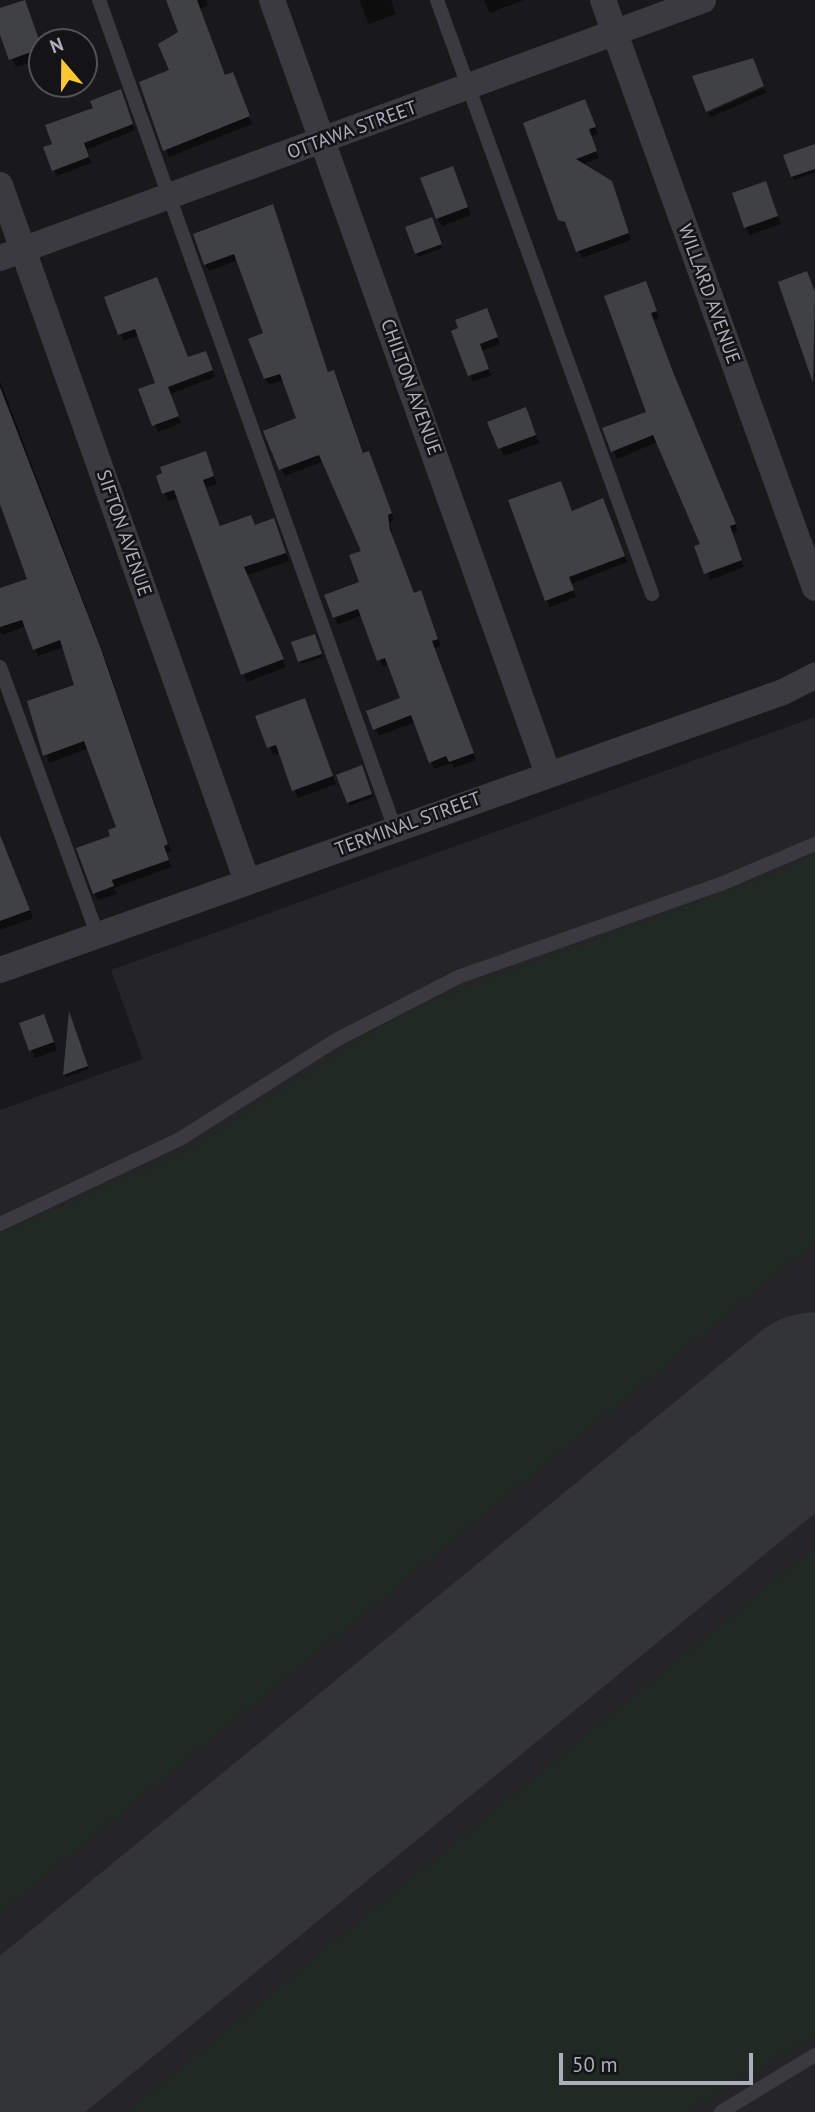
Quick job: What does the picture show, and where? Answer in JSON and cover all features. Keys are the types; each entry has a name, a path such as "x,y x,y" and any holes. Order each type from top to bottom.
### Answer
{"street":[{"name":"CHILTON AVENUE","path":"272,0 548,774"},
{"name":"WILLARD AVENUE","path":"603,0 815,588"},
{"name":"OTTAWA STREET","path":"12,254 703,0"},
{"name":"SIFTON AVENUE","path":"0,185 12,254 247,881"},
{"name":"TERMINAL STREET","path":"0,970 807,683 815,676"}],"lane":[{"path":"99,0 395,829"},
{"path":"437,0 652,594"},
{"path":"0,667 98,936"},
{"path":"0,1224 180,1139 336,1040 458,977 721,884 815,844"},
{"path":"721,2112 815,2055"}],"shaded area":[{"path":"815,717 815,2112 0,2112 0,1110 143,1059 111,970"},
{"path":"815,855 815,1242 0,1913 0,1234 183,1153 385,1024 449,994 775,874"},
{"path":"815,1547 815,2035 685,2112 127,2112"}],"building":[{"path":"25,0 35,28 28,28 28,53 9,60 0,35 0,8"},
{"path":"166,0 197,0 225,75 233,72 250,116 163,151 139,82 169,70 158,44 178,32"},
{"path":"753,58 764,86 706,112 692,76"},
{"path":"121,89 133,124 84,143 89,157 52,171 43,147 52,144 45,125 93,108 90,101"},
{"path":"585,99 596,127 589,129 597,151 576,159 612,181 629,233 576,252 565,222 558,220 523,123"},
{"path":"815,144 815,169 791,177 783,155"},
{"path":"453,166 468,207 436,219 420,178"},
{"path":"766,181 778,216 744,228 732,193"},
{"path":"273,204 328,372 334,370 363,453 369,451 392,513 388,515 390,530 414,593 421,590 438,639 432,641 474,753 449,762 446,756 429,763 411,715 373,730 366,711 400,698 385,658 377,661 358,609 333,618 324,595 359,582 349,555 361,551 319,455 279,470 263,431 296,418 280,374 264,379 248,339 263,333 234,254 204,265 193,234"},
{"path":"432,217 442,244 415,254 405,227"},
{"path":"807,271 815,292 813,383 778,282"},
{"path":"157,277 188,357 206,351 213,370 168,387 179,416 152,426 138,389 155,383 135,329 118,335 104,297"},
{"path":"646,281 657,311 651,313 736,524 730,526 742,560 704,574 694,546 700,544 653,435 611,452 602,428 646,412 604,296"},
{"path":"487,308 498,337 480,344 489,369 468,376 451,331 458,328 455,320"},
{"path":"0,387 101,649 168,844 164,846 169,860 112,880 114,886 93,894 76,848 110,836 108,830 116,827 84,741 43,756 27,701 74,685 60,640 33,650 22,620 0,627 0,588 27,579 0,504"},
{"path":"526,407 536,435 498,449 487,422"},
{"path":"206,451 214,476 203,480 220,526 251,515 255,525 274,518 286,553 244,567 284,659 241,675 174,490 162,494 156,476 162,473 160,467"},
{"path":"561,481 572,511 603,498 625,556 569,577 574,590 545,601 508,500"},
{"path":"315,634 322,654 298,662 291,642"},
{"path":"305,698 333,776 292,791 276,745 267,748 255,716"},
{"path":"362,765 372,794 347,803 336,775"},
{"path":"0,835 30,910 0,921"},
{"path":"69,1011 88,1066 63,1075"},
{"path":"44,1014 54,1042 29,1051 19,1023"}],"taxiway":[{"path":"0,2079 176,1935"}],"runway":[{"path":"0,2068 815,1399"}]}
